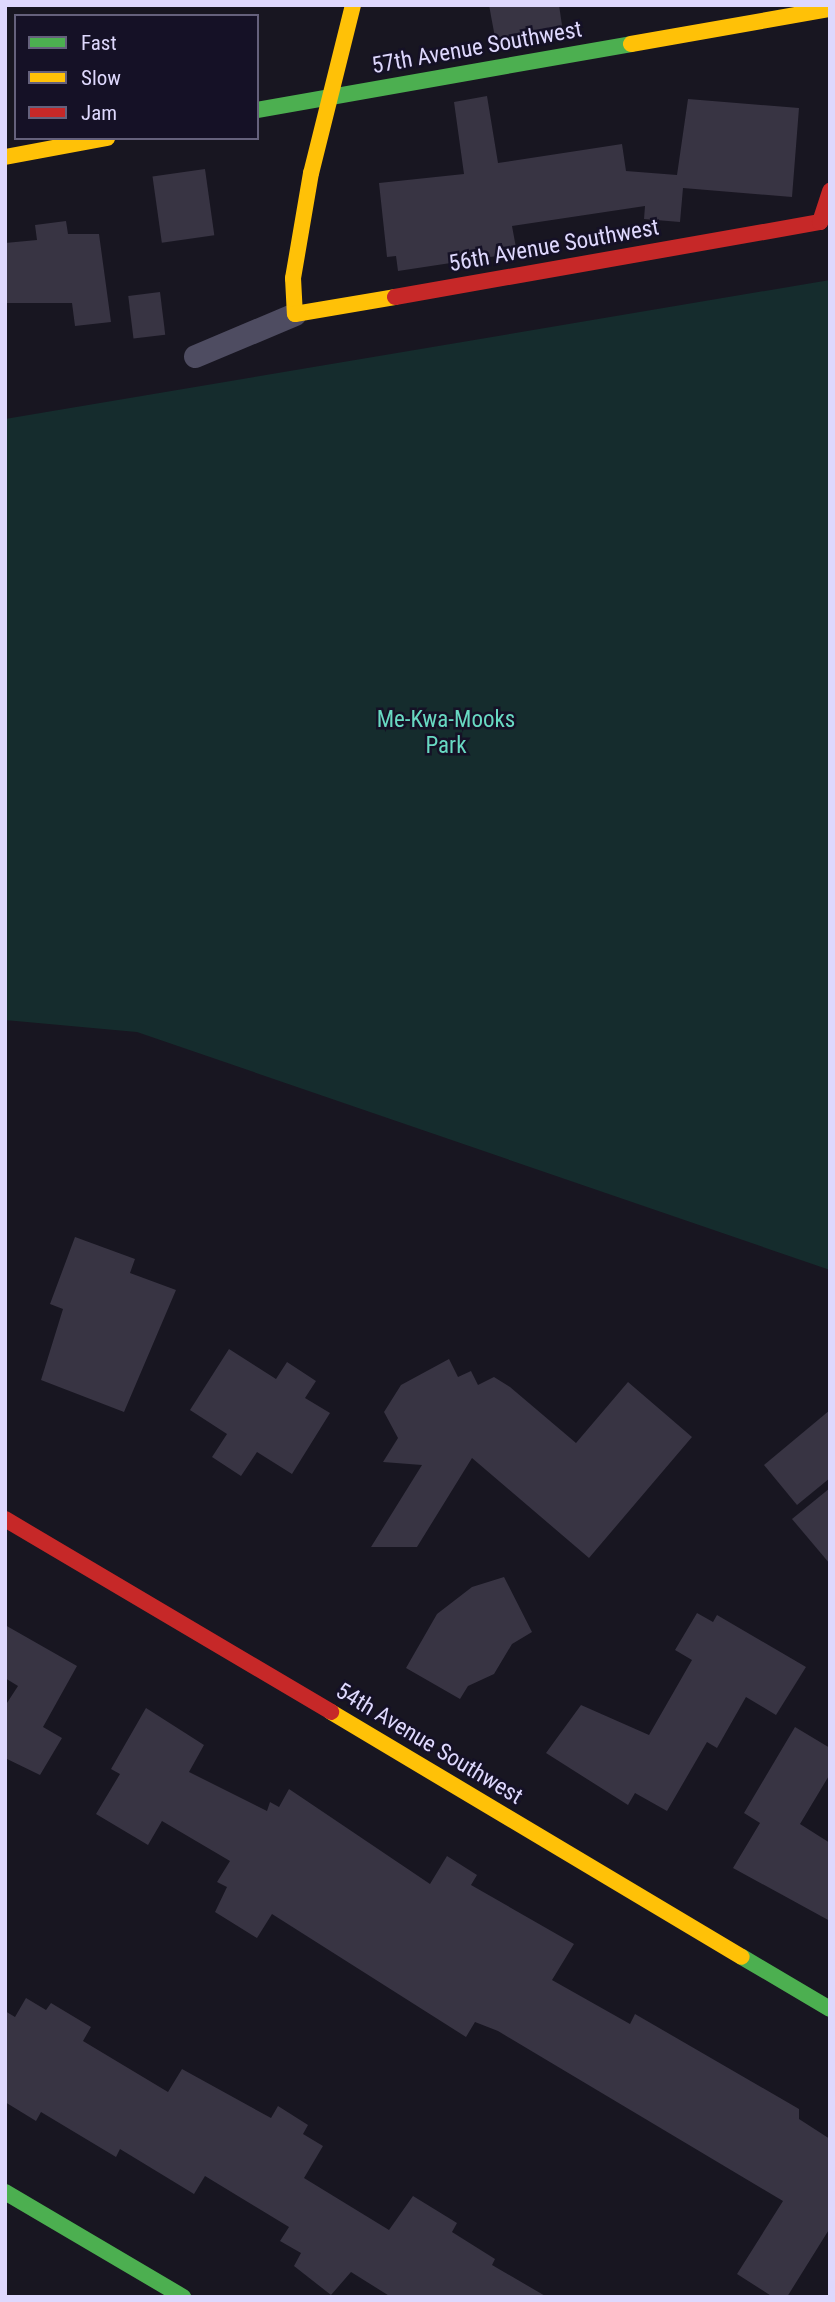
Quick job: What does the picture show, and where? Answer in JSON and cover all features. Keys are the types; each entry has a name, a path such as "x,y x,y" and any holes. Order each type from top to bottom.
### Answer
{"street":[{"path":"295,314 293,278 311,173 335,95 353,5"},
{"name":"57th Avenue Southwest","path":"259,110 830,9"},
{"path":"5,157 96,140"},
{"name":"56th Avenue Southwest","path":"295,314 820,222 830,191"},
{"name":"54th Avenue Southwest","path":"5,1519 830,2009"},
{"path":"5,2192 183,2297"}],"lane":[{"path":"195,356 295,314"}],"green space":[{"name":"Me-Kwa-Mooks Park","path":"830,280 830,1270 137,1032 5,1020 5,419"}],"building":[{"path":"489,5 559,5 563,32 496,43"},
{"path":"487,96 498,163 622,144 626,171 677,175 688,99 799,108 792,197 683,188 680,222 644,219 645,206 512,226 517,253 398,271 396,256 387,257 379,183 464,174 454,102"},
{"path":"205,169 214,235 162,243 153,176"},
{"path":"66,221 68,234 99,234 111,322 75,326 72,303 5,303 5,243 37,240 35,225"},
{"path":"160,292 165,335 133,339 128,296"},
{"path":"75,1237 135,1259 130,1273 176,1290 124,1412 41,1380 63,1309 50,1304"},
{"path":"229,1349 276,1379 287,1362 316,1381 305,1398 330,1413 292,1474 257,1452 241,1476 212,1457 227,1434 190,1410"},
{"path":"449,1359 458,1377 471,1371 478,1385 494,1377 510,1387 576,1443 628,1382 692,1437 589,1558 472,1458 417,1547 371,1547 422,1465 383,1462 398,1438 384,1412 401,1385"},
{"path":"830,1410 830,1478 797,1505 764,1465"},
{"path":"830,1488 830,1564 792,1519"},
{"path":"504,1577 532,1632 512,1644 494,1674 468,1686 460,1699 406,1668 437,1614 472,1587"},
{"path":"697,1613 713,1622 717,1615 806,1667 776,1715 746,1697 717,1748 707,1742 667,1811 635,1793 628,1805 546,1753 581,1705 649,1735 692,1660 675,1650"},
{"path":"5,1625 77,1666 43,1727 62,1738 40,1775 5,1758 5,1706 18,1686 5,1678"},
{"path":"146,1708 204,1745 189,1772 267,1811 270,1802 279,1807 289,1789 430,1884 447,1856 477,1875 471,1885 574,1944 552,1980 630,2024 635,2014 799,2109 799,2119 830,2139 830,2228 787,2297 773,2297 737,2274 783,2201 498,2031 475,2022 466,2037 272,1914 257,1938 215,1912 227,1887 217,1882 230,1861 162,1821 148,1845 96,1814 120,1774 111,1769"},
{"path":"795,1727 830,1748 830,1774 800,1824 830,1843 830,1921 733,1868 760,1823 744,1813"},
{"path":"26,1998 46,2010 51,2003 91,2027 83,2041 168,2092 182,2069 271,2118 278,2106 308,2125 303,2134 323,2146 304,2178 389,2230 413,2196 457,2223 452,2232 495,2259 492,2265 547,2297 391,2297 351,2272 331,2295 294,2266 301,2253 280,2241 289,2227 205,2176 194,2194 120,2149 116,2157 41,2112 36,2121 5,2102 5,2011 15,2017"}],"traffic: fast":[{"path":"259,110 631,44"},
{"path":"742,1957 830,2009"},
{"path":"5,2192 183,2297"}],"traffic: slow":[{"path":"353,5 311,173 293,278 295,314 395,297"},
{"path":"631,44 830,9"},
{"path":"5,157 96,140"},
{"path":"331,1712 742,1957"}],"traffic: jam":[{"path":"395,297 820,222 830,191"},
{"path":"5,1519 331,1712"}]}
